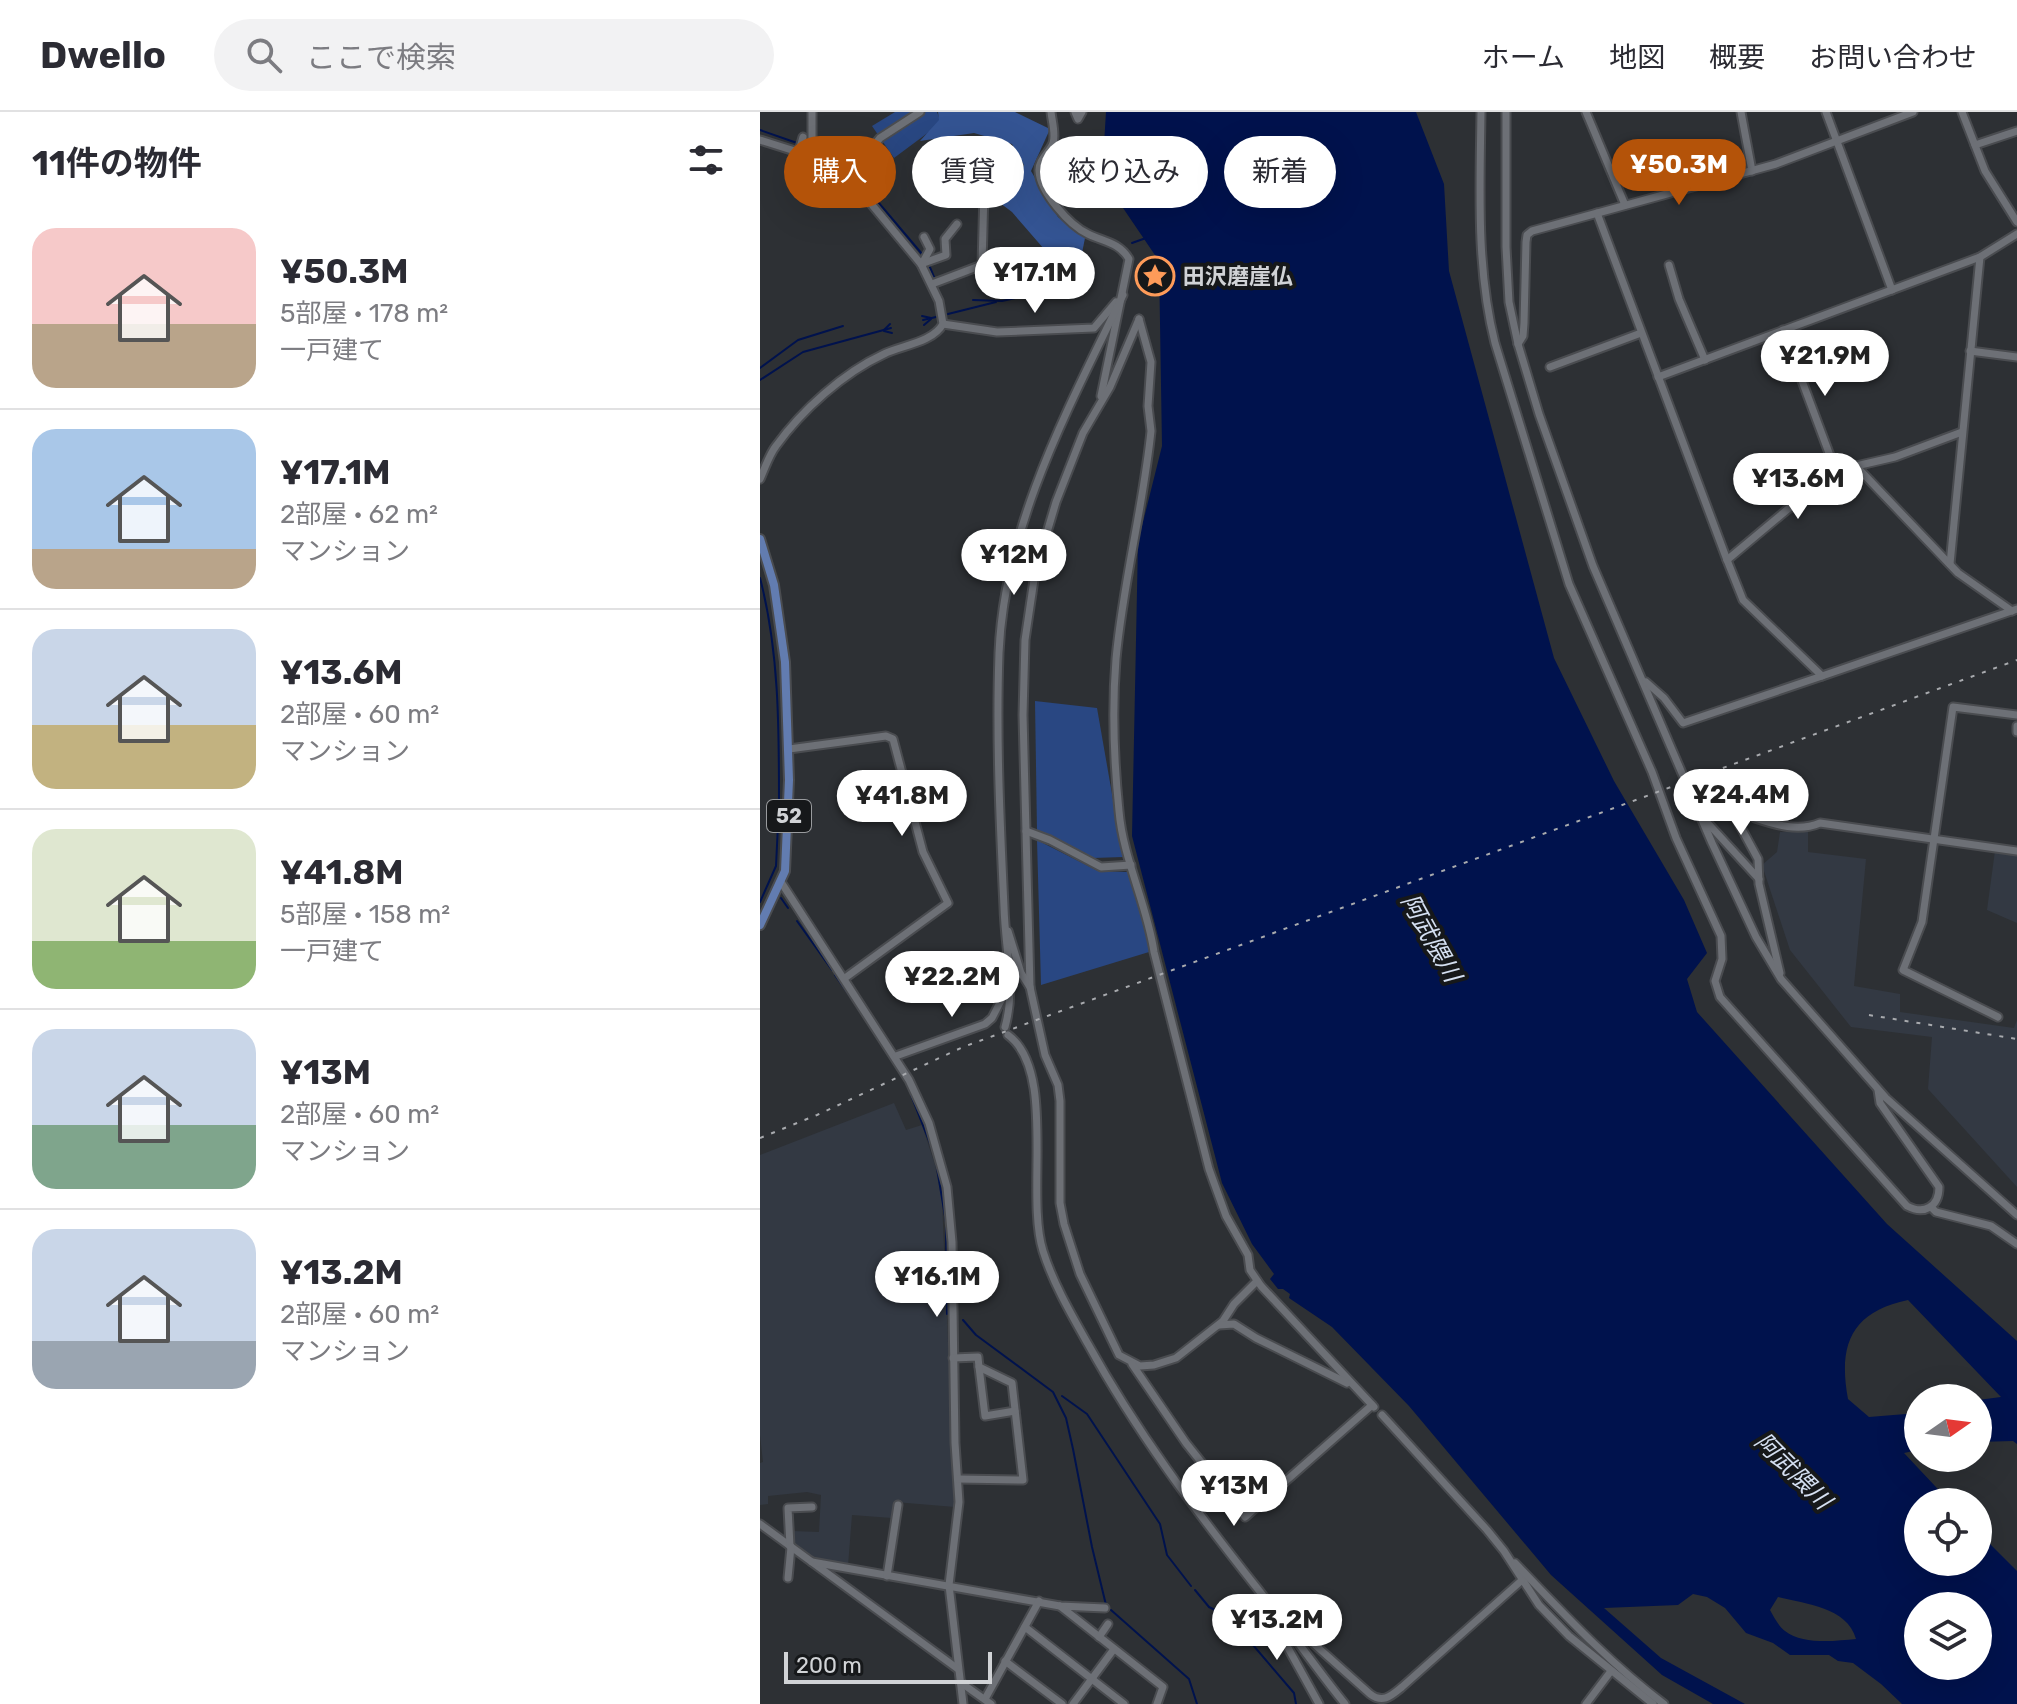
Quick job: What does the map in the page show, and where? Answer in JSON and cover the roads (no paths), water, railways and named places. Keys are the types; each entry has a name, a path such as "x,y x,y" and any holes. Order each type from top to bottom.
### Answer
{"main road":[{"name":"52","path":"760,539 774,585 785,662 789,749 787,860 781,882 760,925"}],"street":[{"path":"812,112 815,136"},
{"path":"883,136 920,112"},
{"path":"1051,112 1054,142 1040,164 1043,183 1067,219 1088,234 1123,250 1129,259 1100,402"},
{"path":"1075,112 1078,119 1082,112"},
{"path":"1481,112 1483,280 1495,343 1569,584 1652,772 1676,838 1721,936 1722,959 1715,981 1716,989 1759,1042 1907,1206 1919,1211 1931,1207 1936,1201 1939,1187 1880,1103 1878,1090"},
{"path":"1506,112 1509,302 1539,414 1593,566 1756,937 1781,979 1878,1090 2017,1215"},
{"path":"1586,112 1625,205"},
{"path":"1741,112 1752,171"},
{"path":"1826,112 1892,290"},
{"path":"1518,344 1523,336 1527,235 1540,228 1752,171 1913,112"},
{"path":"1962,112 1997,193 2017,222"},
{"path":"1975,145 2017,131"},
{"path":"760,140 784,147"},
{"path":"760,479 775,447 831,389 866,363 931,336 943,324 943,314 932,284 921,264 872,208"},
{"path":"982,265 984,208"},
{"path":"1597,213 1743,600 1822,676"},
{"path":"921,264 946,255 945,239 957,224"},
{"path":"1658,377 1980,257 2017,234"},
{"path":"921,264 930,249 924,237"},
{"path":"1950,564 1980,257"},
{"path":"932,284 982,265 998,270"},
{"path":"1669,265 1679,299 1705,360"},
{"path":"943,324 997,332 1094,328 1123,295"},
{"path":"1123,295 1066,416 1026,514 1007,589 999,652 1004,918 1011,995 1006,1031 1026,1055 1034,1085 1036,1214 1041,1245 1054,1278 1122,1405 1180,1488 1345,1704"},
{"path":"1132,1364 1186,1443 1245,1517 1373,1406 1257,1281 1250,1270 1248,1255 1226,1216 1209,1169 1149,920 1119,814 1115,743 1116,661 1151,431 1148,406 1151,362 1139,319 1110,387 1083,433 1056,502 1042,542 1030,599 1024,671 1030,987 1045,1055 1058,1085 1060,1203 1064,1224 1080,1274 1119,1355 1140,1366 1166,1362 1228,1315 1234,1304 1257,1281"},
{"path":"1783,330 1838,477"},
{"path":"1550,367 1641,333"},
{"path":"1970,351 2017,357"},
{"path":"1727,560 1788,509 1856,466 1895,457 1962,432"},
{"path":"1856,466 1958,573 2014,610"},
{"path":"1642,679 1664,698 1683,723 2014,610"},
{"path":"1998,1017 1903,970 1922,922 1953,707 2017,715"},
{"path":"2017,726 2017,732"},
{"path":"789,749 886,736 893,739 923,852 948,903 845,978"},
{"path":"1781,979 1759,879 1758,859 1732,811 1733,806 1742,802 1755,818 1773,824 1806,828 1820,823 2017,851"},
{"path":"1700,815 1759,879"},
{"path":"1026,831 1101,867 1131,865"},
{"path":"781,882 896,1056 929,1123 947,1187 952,1242 959,1518 949,1585 963,1704"},
{"path":"1004,918 1021,973 1030,987"},
{"path":"896,1056 985,1024 992,1018 1010,983"},
{"path":"1931,1207 1936,1212 1991,1226 2017,1244"},
{"path":"1216,1325 1234,1324 1353,1386"},
{"path":"953,1358 978,1357 985,1416 1015,1411"},
{"path":"958,1479 1023,1480 1012,1383 979,1367"},
{"path":"1382,1415 1575,1628 1627,1676 1664,1704"},
{"path":"887,1576 898,1505"},
{"path":"788,1578 788,1508 812,1507"},
{"path":"760,1524 958,1669"},
{"path":"1504,1551 1539,1605 1569,1636 1653,1704"},
{"path":"812,1562 1060,1606 1105,1608"},
{"path":"1270,1605 1374,1698 1390,1701 1521,1581"},
{"path":"960,1682 988,1701 1005,1661 1039,1601"},
{"path":"1270,1605 1282,1637 1319,1704"},
{"path":"1060,1606 1163,1687 1157,1704"},
{"path":"1099,1637 1108,1624"},
{"path":"1025,1627 1124,1704"},
{"path":"1073,1704 1114,1649"},
{"path":"1005,1661 1062,1704"},
{"path":"1586,1704 1611,1671"}],"water":[{"name":"阿武隈川","path":"1106,112 1416,112 1444,184 1449,271 1554,658 1614,781 1684,900 1707,953 1687,979 1697,1012 1887,1224 2017,1341 2017,1444 2013,1441 1992,1442 1992,1398 2001,1397 1992,1384 1989,1384 1908,1300 1889,1305 1861,1322 1848,1347 1845,1380 1848,1399 1869,1417 1904,1414 1904,1472 1922,1472 1937,1488 1904,1488 1904,1576 1992,1576 1992,1546 2017,1571 2017,1704 1902,1704 1853,1663 1838,1661 1829,1655 1790,1655 1773,1643 1746,1633 1725,1608 1707,1597 1693,1594 1678,1605 1604,1608 1661,1658 1745,1704 1713,1704 1662,1675 1551,1575 1409,1406 1332,1327 1289,1298 1290,1294 1278,1289 1270,1279 1274,1274 1252,1244 1222,1183 1132,836 1138,542 1162,446 1159,261 1123,208 1208,208 1208,136 1105,136","holes":["1778,1597 1813,1605 1844,1620 1856,1639 1819,1641 1792,1635 1781,1627 1770,1610"]}],"waterway":[{"path":"760,130 784,138"},
{"path":"883,208 922,254"},
{"path":"1132,243 1146,238"},
{"path":"929,265 934,277"},
{"path":"973,300 1002,301 1074,285"},
{"path":"948,314 996,302"},
{"path":"922,316 931,318"},
{"path":"923,320 936,317"},
{"path":"924,325 931,319"},
{"path":"884,330 890,324"},
{"path":"760,368 798,340 843,326"},
{"path":"760,380 803,352 891,328"},
{"path":"884,331 892,333"},
{"path":"760,578 774,661 779,800"},
{"path":"760,902 776,866 779,804"},
{"path":"781,898 788,908"},
{"path":"797,921 832,970"},
{"path":"835,975 854,1002"},
{"path":"857,1007 863,1016"},
{"path":"911,1095 933,1151"},
{"path":"936,1162 946,1222 947,1314"},
{"path":"963,1320 976,1335 1053,1392 1066,1418 1106,1605"},
{"path":"1062,1396 1087,1414 1160,1524 1167,1555 1191,1586"},
{"path":"1195,1590 1209,1607 1229,1617 1294,1693 1296,1704"},
{"path":"1111,1610 1189,1679 1197,1704"}],"railway":[{"path":"760,1138 963,1047 2017,660"},
{"path":"1869,1015 2017,1039"}],"place":[{"name":"田沢磨崖仏","path":"1155,276"}]}
